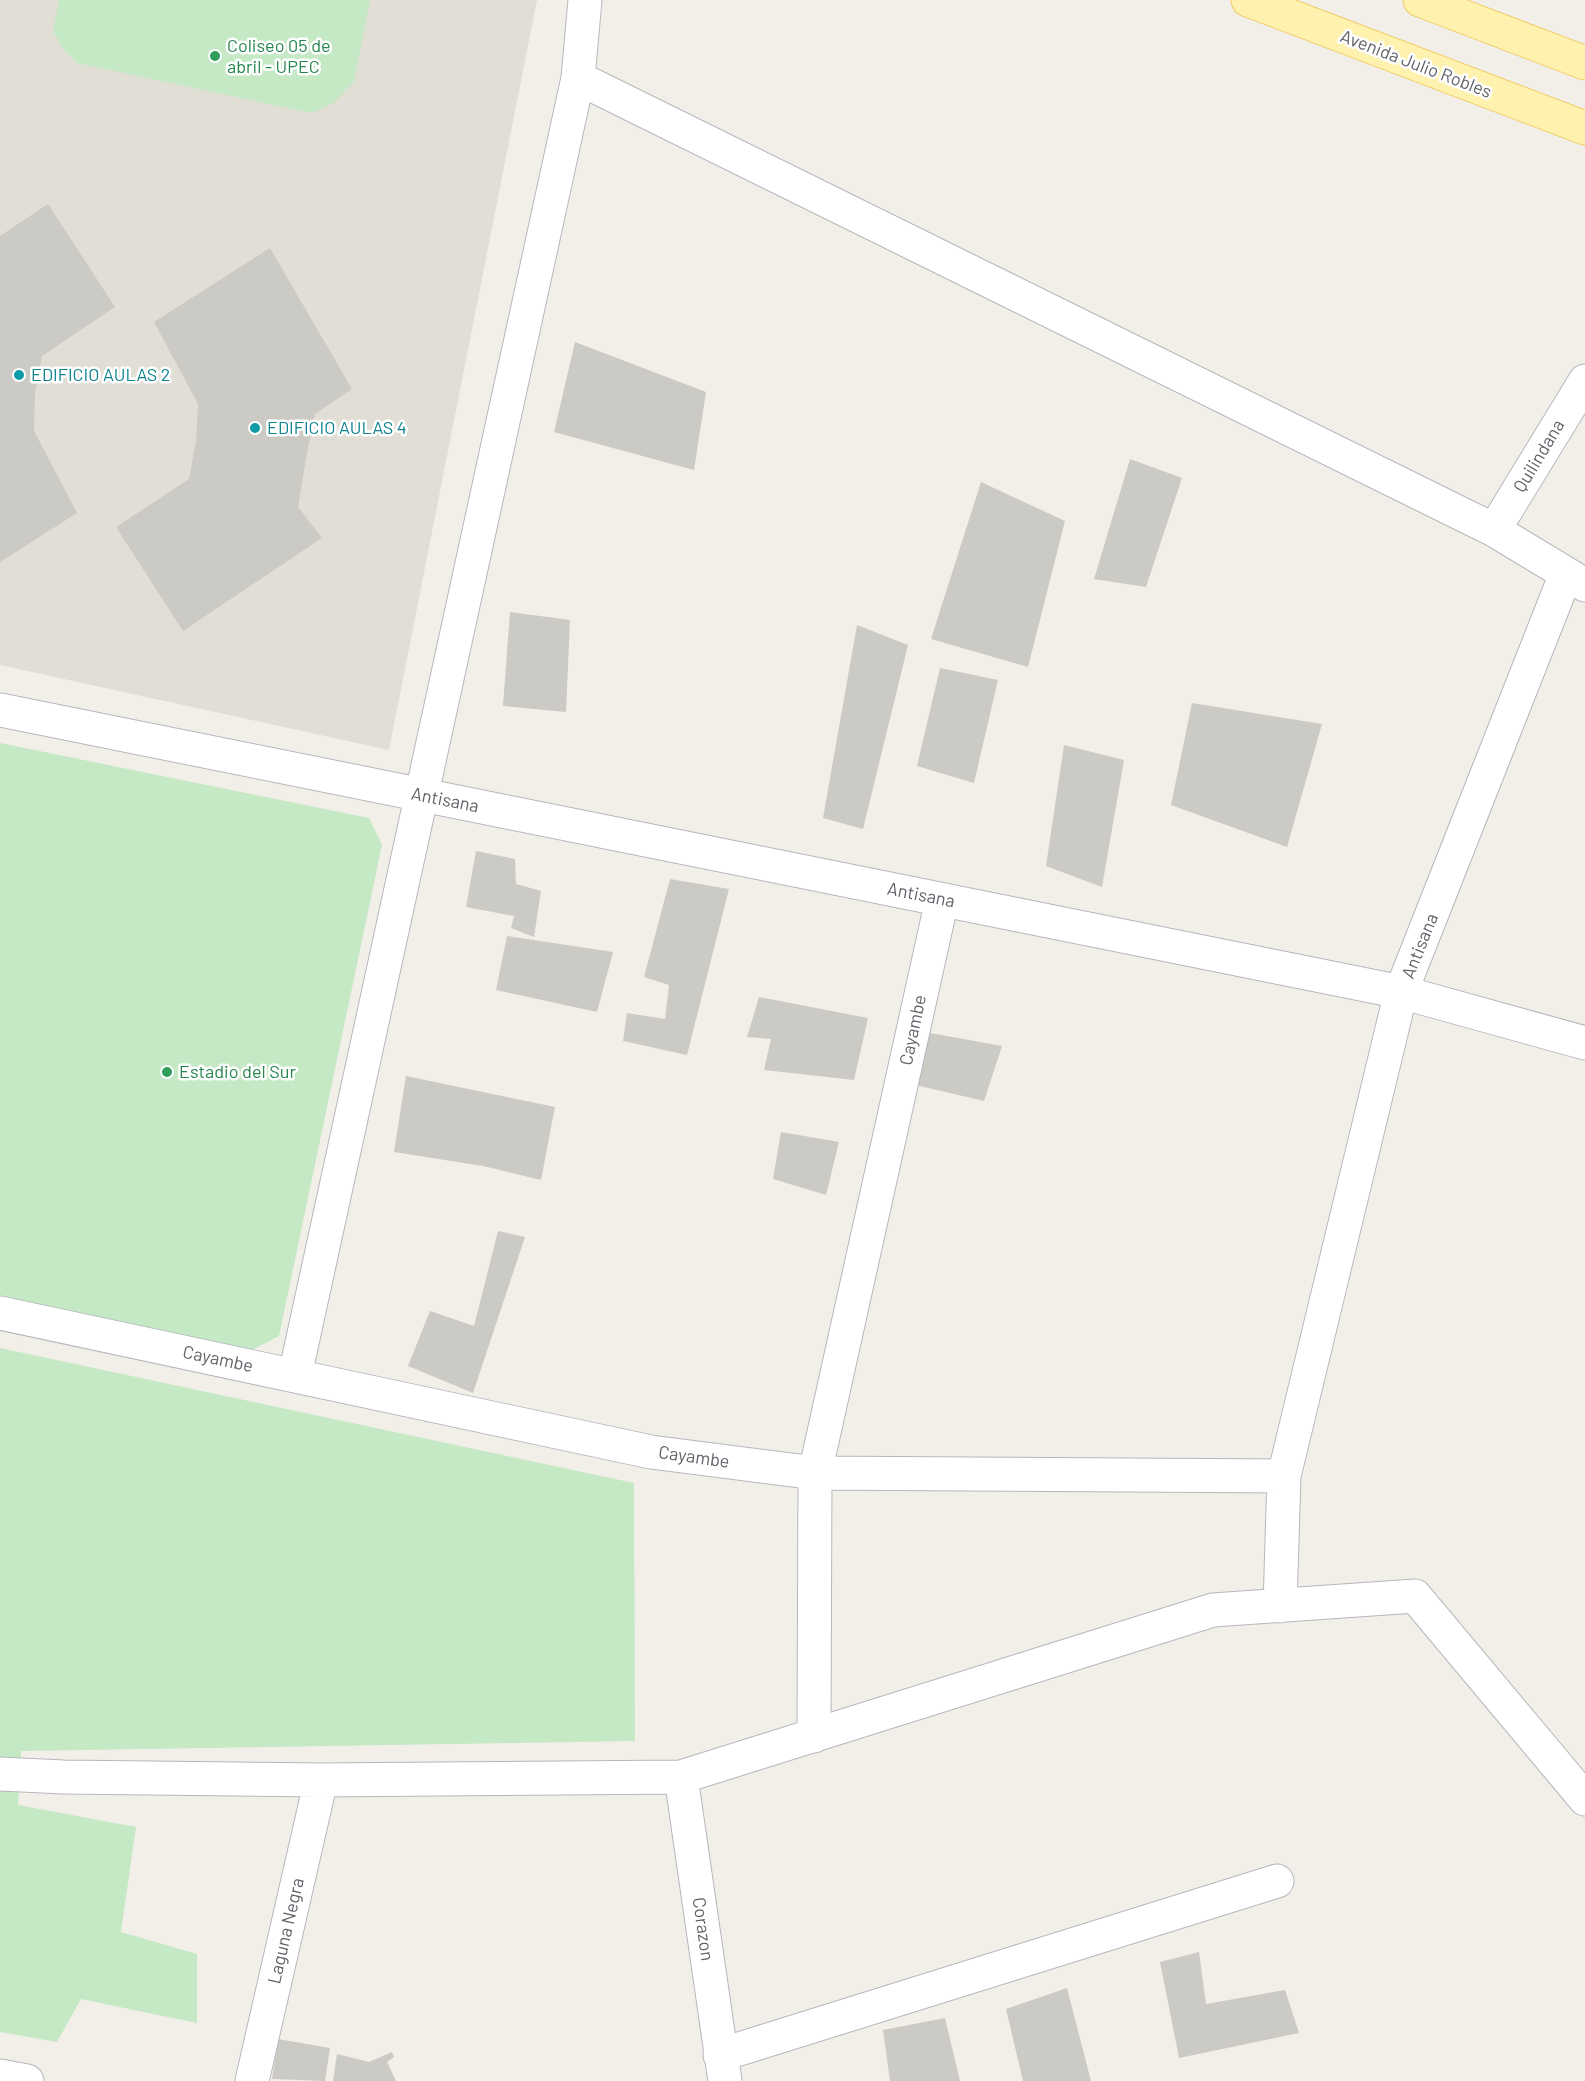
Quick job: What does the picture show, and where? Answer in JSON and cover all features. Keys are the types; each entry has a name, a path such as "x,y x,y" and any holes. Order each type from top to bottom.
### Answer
{"main road":[{"name":"Avenida Julio Robles","path":"1248,0 1585,128"},
{"path":"1420,0 1585,63"}],"street":[{"path":"295,1375 578,78 585,0"},
{"path":"578,78 1494,530 1576,580"},
{"name":"Quilindana","path":"1494,530 1585,381"},
{"name":"Antisana","path":"0,710 1401,992 1576,580"},
{"name":"Cayambe","path":"0,1312 651,1452 815,1473 942,900"},
{"path":"1280,1606 1284,1476 1401,992 1585,1043"},
{"path":"813,1736 815,1473 1284,1476"},
{"path":"0,1774 64,1777 321,1780 681,1777 1213,1610 1414,1596 1585,1799"},
{"name":"Corazon","path":"681,1777 722,2068"},
{"name":"Laguna Negra","path":"252,2081 321,1780"},
{"path":"722,2068 1277,1881"},
{"path":"0,2076 27,2081"}],"shaded area":[{"path":"0,0 537,0 389,750 0,665"}],"green space":[{"name":"Coliseo 05 de abril - UPEC","path":"59,0 370,0 354,81 334,103 311,113 77,63 64,50 53,31"},
{"name":"Estadio del Sur","path":"0,743 369,818 382,845 279,1336 248,1352 0,1299"},
{"path":"0,1348 634,1483 635,1741 21,1751 18,1805 136,1827 121,1932 197,1954 197,2023 81,1999 57,2042 0,2032"}],"building":[{"name":"EDIFICIO AULAS 2","path":"48,204 115,307 42,356 35,393 34,431 77,513 0,562 0,236"},
{"name":"EDIFICIO AULAS 4","path":"270,248 352,389 315,414 306,458 298,507 322,538 183,631 116,527 189,479 196,441 198,404 154,322"},
{"path":"575,342 706,392 694,470 554,432"},
{"path":"1130,459 1182,478 1146,587 1094,579"},
{"path":"981,482 1065,521 1028,667 931,639"},
{"path":"510,612 570,620 566,712 503,706"},
{"path":"857,625 908,645 863,829 823,818"},
{"path":"940,668 998,680 974,783 917,766"},
{"path":"1192,703 1322,724 1287,847 1171,805"},
{"path":"1064,745 1124,760 1102,887 1046,866"},
{"path":"476,851 515,859 516,884 541,891 534,937 511,928 514,916 466,907"},
{"path":"670,879 729,889 687,1055 623,1041 627,1013 665,1019 669,985 644,977"},
{"path":"507,936 613,952 597,1012 496,990"},
{"path":"759,997 868,1018 854,1080 764,1070 771,1039 747,1037"},
{"path":"919,1031 1002,1046 984,1101 907,1083"},
{"path":"406,1076 555,1107 541,1180 483,1166 394,1152"},
{"path":"781,1132 839,1142 826,1195 773,1179"},
{"path":"498,1231 525,1237 473,1393 408,1366 430,1311 474,1326"},
{"path":"1199,1952 1206,2004 1285,1990 1299,2033 1179,2058 1160,1962"},
{"path":"1067,1988 1091,2081 1023,2081 1006,2009"},
{"path":"945,2018 960,2081 890,2081 883,2030"},
{"path":"278,2039 330,2048 325,2081 272,2079"},
{"path":"392,2052 394,2057 387,2062 396,2081 333,2081 337,2054 369,2062"}],"place":[{"name":"Coliseo 05 de abril - UPEC","path":"215,56"},
{"name":"EDIFICIO AULAS 2","path":"19,375"},
{"name":"EDIFICIO AULAS 4","path":"255,428"},
{"name":"Estadio del Sur","path":"167,1072"}]}
